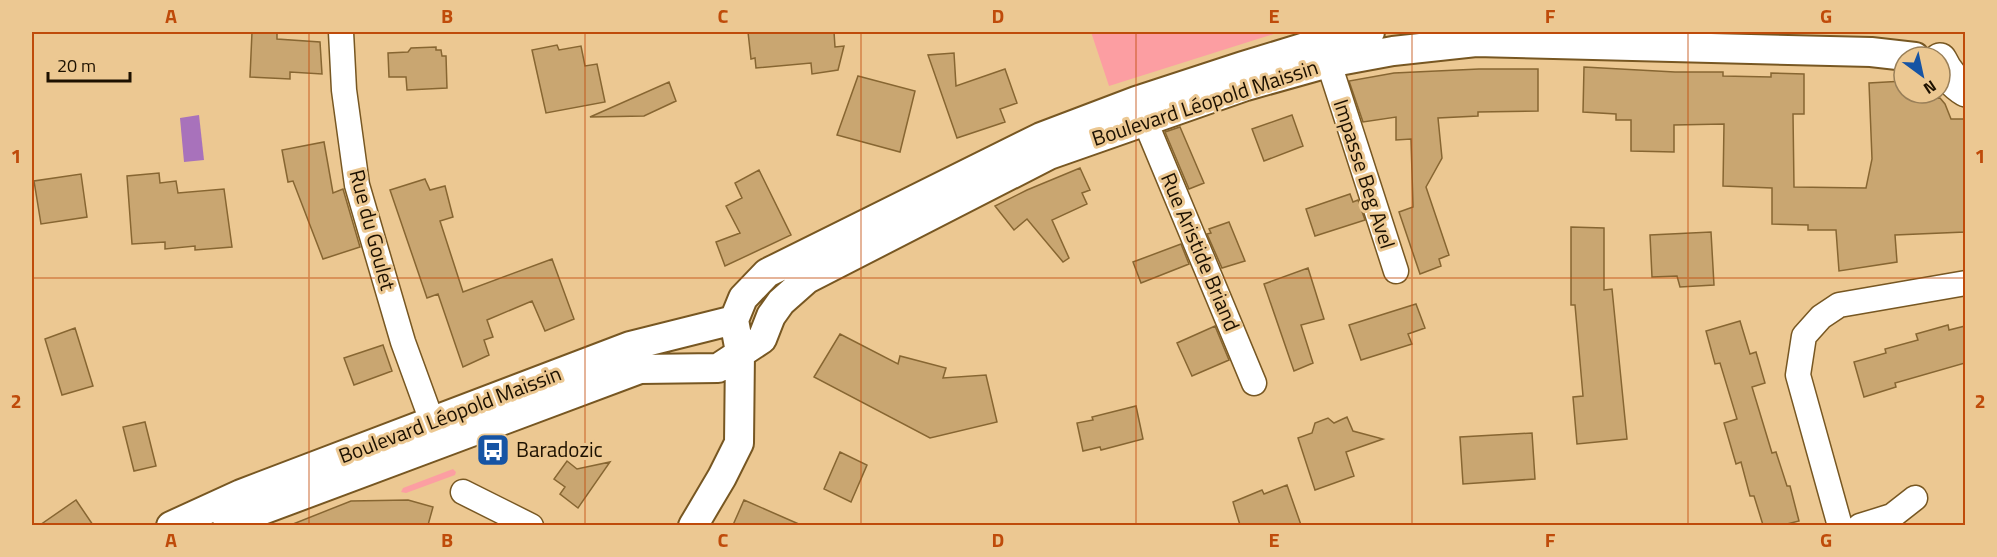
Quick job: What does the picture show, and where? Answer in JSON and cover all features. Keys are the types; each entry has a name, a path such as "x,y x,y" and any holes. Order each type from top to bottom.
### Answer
{"main road":[{"path":"1952,79 1965,90"}],"street":[{"name":"Rue du Goulet","path":"341,32 344,90 357,185 403,342 436,433"},
{"name":"Boulevard Léopold Maissin","path":"189,522 241,494 640,369 718,368 762,339 771,316 781,302 807,279 1049,155 1246,86 1370,32"},
{"name":"Boulevard Léopold Maissin","path":"227,525 630,346 734,320 743,298 767,273 1041,136 1136,101 1325,53 1393,51 1476,42 1859,52 1892,55"},
{"name":"Impasse Beg Avel","path":"1325,53 1396,272"},
{"name":"Rue Aristide Briand","path":"1145,121 1254,383"},
{"path":"1840,525 1798,375 1804,336 1821,317 1839,305 1965,283"},
{"path":"693,525 739,443 740,352 734,320"},
{"path":"463,492 531,525"},
{"path":"1860,525 1892,516 1915,498"}],"shaded area":[{"path":"1091,32 1280,32 1109,86"},
{"path":"199,115 204,160 184,162 180,118"},
{"path":"453,469 456,472 455,475 406,493 401,492 403,488"}],"building":[{"path":"252,32 277,33 277,39 320,42 322,74 290,72 290,79 250,77"},
{"path":"748,32 834,32 835,47 844,46 838,70 812,74 811,63 756,68 755,58 751,59"},
{"path":"557,45 559,50 581,46 585,66 597,64 605,102 546,113 532,50"},
{"path":"436,47 436,50 441,50 442,56 446,56 447,88 407,90 406,77 389,77 388,53 408,52 411,48"},
{"path":"954,53 956,86 1005,69 1017,103 1000,109 1005,122 957,138 928,55"},
{"path":"1584,67 1723,72 1723,76 1771,77 1771,73 1804,74 1804,114 1793,114 1794,187 1866,188 1872,159 1869,83 1892,82 1892,105 1945,105 1951,119 1965,119 1965,232 1895,235 1897,262 1839,271 1836,230 1808,230 1808,225 1772,224 1772,188 1723,186 1724,124 1674,125 1674,152 1631,151 1631,120 1616,120 1616,114 1583,112"},
{"path":"1538,69 1538,111 1478,112 1478,116 1438,118 1442,158 1426,187 1449,255 1439,259 1441,266 1420,274 1399,212 1413,207 1411,139 1396,140 1396,117 1363,122 1349,81 1394,73"},
{"path":"858,76 915,91 900,152 837,135"},
{"path":"669,82 676,101 644,116 590,117"},
{"path":"1292,115 1303,146 1264,161 1252,129"},
{"path":"1180,127 1204,183 1189,189 1165,132"},
{"path":"324,142 333,193 343,189 360,247 323,259 293,181 288,182 282,150"},
{"path":"1080,168 1090,190 1082,193 1087,204 1052,220 1069,258 1063,262 1027,219 1014,230 995,206"},
{"path":"759,170 791,235 725,266 716,242 740,233 726,206 742,198 735,183"},
{"path":"159,173 160,183 176,181 178,193 224,189 232,247 195,250 195,246 165,249 165,242 132,244 127,176"},
{"path":"81,174 87,217 41,224 34,181"},
{"path":"425,179 430,190 445,186 453,217 440,221 463,292 552,259 574,319 545,331 532,301 487,320 493,337 484,340 489,355 463,367 438,294 427,298 390,190"},
{"path":"1350,194 1353,202 1358,200 1365,220 1315,236 1306,209"},
{"path":"1229,222 1245,261 1222,268 1207,234 1211,233 1209,229"},
{"path":"1571,227 1604,228 1604,290 1612,289 1627,439 1577,444 1573,397 1583,396 1575,305 1571,305"},
{"path":"1711,232 1714,285 1680,287 1677,276 1652,277 1650,235"},
{"path":"1181,244 1189,264 1141,283 1133,262"},
{"path":"1308,268 1324,319 1301,325 1313,363 1294,371 1264,284"},
{"path":"1416,304 1425,328 1408,334 1412,344 1361,360 1349,325"},
{"path":"1740,321 1750,354 1756,352 1765,383 1752,387 1772,453 1776,452 1787,486 1790,486 1799,521 1783,525 1763,525 1754,496 1750,496 1741,462 1736,464 1724,423 1737,419 1720,363 1715,364 1706,331"},
{"path":"1948,325 1949,330 1965,326 1965,363 1895,383 1896,387 1864,397 1854,362 1886,353 1885,349 1918,340 1916,334"},
{"path":"1215,326 1229,360 1192,376 1177,343"},
{"path":"75,328 93,386 62,395 45,339"},
{"path":"840,334 898,364 900,356 946,368 943,378 986,375 997,422 930,438 814,377"},
{"path":"383,345 392,371 354,385 344,358"},
{"path":"1136,406 1143,439 1101,450 1100,447 1083,451 1077,423"},
{"path":"1347,417 1353,431 1383,439 1346,452 1354,476 1315,490 1298,438 1312,433 1315,423 1328,418 1334,423"},
{"path":"145,422 156,466 134,471 123,427"},
{"path":"1532,433 1535,479 1463,484 1460,437"},
{"path":"840,452 867,465 851,502 824,489"},
{"path":"567,461 577,469 610,462 578,508 560,494 565,487 554,479"},
{"path":"1287,485 1301,525 1240,525 1233,502 1262,490 1264,494"},
{"path":"76,500 93,525 40,525"},
{"path":"408,500 433,507 428,525 293,525 351,501"},
{"path":"744,500 801,525 733,525"}],"place":[{"name":"Baradozic","path":"493,450"}]}
